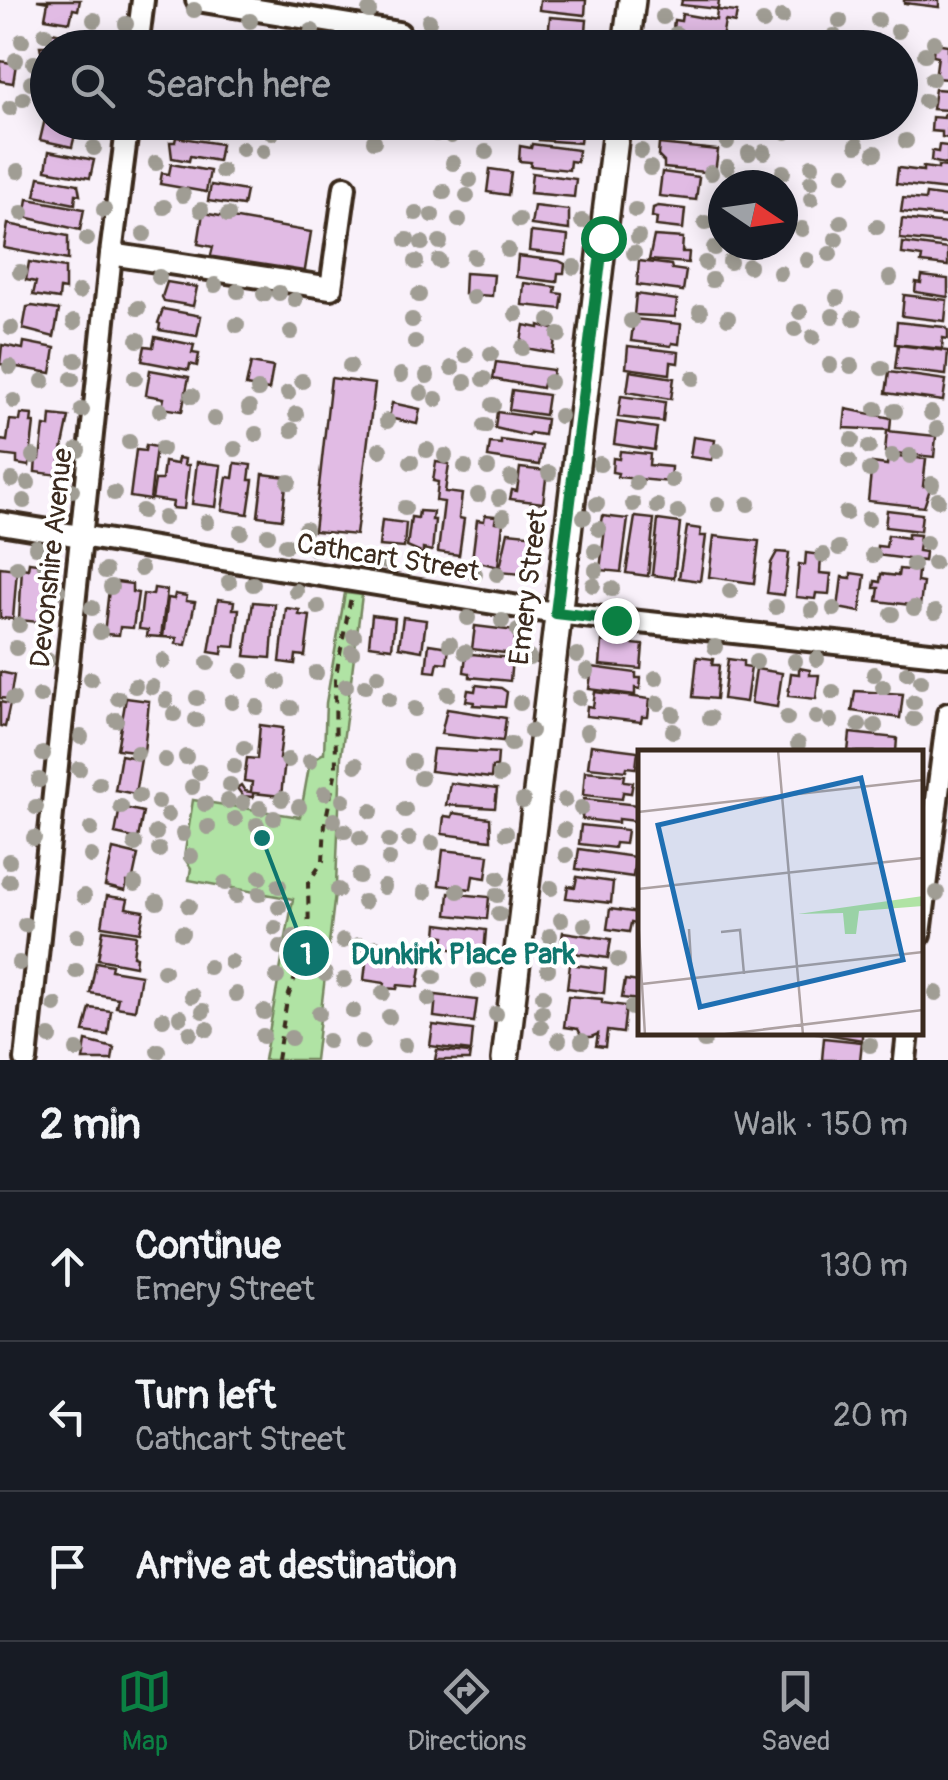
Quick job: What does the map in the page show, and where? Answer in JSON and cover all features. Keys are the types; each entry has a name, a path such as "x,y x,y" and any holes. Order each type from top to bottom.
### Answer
{"street":[{"path":"139,30 143,0"},
{"path":"197,0 381,30"},
{"path":"628,30 632,0"},
{"name":"Devonshire Avenue","path":"26,1060 126,140"},
{"name":"Emery Street","path":"505,1060 615,140"},
{"path":"111,254 332,288 345,187"},
{"name":"Cathcart Street","path":"0,524 556,613 948,655"},
{"path":"923,910 948,714"},
{"path":"905,1060 908,1035"}],"path":[{"path":"278,1060 287,1000 309,938 308,883 323,860 325,824 336,770 334,680 354,581"}],"green space":[{"path":"345,593 362,595 341,757 336,885 315,1060 264,1060 293,899 189,880 191,868 184,858 193,800 300,817 310,761 324,753 326,703"}],"building":[{"path":"37,0 80,0 70,22 45,18 48,2"},
{"path":"540,0 586,0 585,15 539,10"},
{"path":"682,0 719,0 718,9 681,5"},
{"path":"939,0 939,7 904,3"},
{"path":"717,10 737,12 735,23 725,21 724,30 673,29 674,20 681,21 682,14 716,20"},
{"path":"550,17 587,20 586,30 549,30"},
{"path":"934,43 948,45 948,79 935,78 938,56 933,55"},
{"path":"0,61 16,64 13,83 0,81"},
{"path":"935,89 948,90 948,110 932,109"},
{"path":"944,114 948,115 948,138 942,137 942,132 931,131 932,117 944,118"},
{"path":"40,140 74,140 72,147"},
{"path":"170,142 221,144 218,161 190,156 189,161 172,158"},
{"path":"532,144 578,150 577,162 570,161 569,170 519,161 520,146 531,148"},
{"path":"659,144 718,150 715,170 708,172 664,168 658,156"},
{"path":"939,145 948,146 948,165 931,161 932,151 938,152"},
{"path":"49,151 94,160 90,178 46,170"},
{"path":"171,164 210,171 206,192 160,184 162,173 169,174"},
{"path":"923,167 948,167 948,190 896,184 898,168 923,171"},
{"path":"490,169 511,172 508,195 487,192"},
{"path":"662,172 699,177 696,200 659,196"},
{"path":"532,173 576,179 574,197 530,193"},
{"path":"39,177 78,184 80,195 76,194 75,204 35,196"},
{"path":"211,185 246,191 243,206 208,201"},
{"path":"926,194 948,197 948,217 901,212 903,198 925,200"},
{"path":"28,199 84,209 80,230 25,217"},
{"path":"534,206 569,210 569,230 531,225"},
{"path":"653,208 685,209 683,229 656,226 657,218 652,217"},
{"path":"203,213 311,232 304,276 210,259 213,247 198,244"},
{"path":"902,219 948,224 948,244 900,239"},
{"path":"8,224 68,236 68,260 4,248"},
{"path":"531,232 568,236 566,255 529,251"},
{"path":"654,236 683,238 682,252 689,252 688,263 649,260"},
{"path":"903,243 948,249 948,266 921,263 922,257 902,254"},
{"path":"518,256 559,261 565,264 564,273 558,273 557,282 516,277"},
{"path":"639,261 686,271 683,291 637,285"},
{"path":"29,262 65,268 65,290 60,289 59,299 33,295 36,282 26,280"},
{"path":"465,273 494,275 492,296 464,294"},
{"path":"922,276 948,279 948,297 915,292 916,282 921,283"},
{"path":"167,282 197,287 193,306 164,301"},
{"path":"524,283 556,287 555,293 563,294 561,309 522,305"},
{"path":"636,294 677,300 675,317 634,315"},
{"path":"904,295 947,300 945,321 902,316"},
{"path":"27,307 59,310 54,337 23,329"},
{"path":"163,309 201,316 197,336 159,330"},
{"path":"634,319 681,324 679,344 631,341"},
{"path":"897,322 944,327 948,339 943,338 942,349 895,344"},
{"path":"524,325 556,330 553,353 520,347"},
{"path":"155,337 194,345 192,353 199,354 197,366 190,364 189,370 142,361 145,346 153,347"},
{"path":"24,342 55,348 51,373 0,364 2,345 23,349"},
{"path":"898,345 948,351 946,375 895,369"},
{"path":"628,346 679,352 678,363 671,362 670,374 626,368"},
{"path":"496,362 553,370 551,381 544,379 542,388 493,379"},
{"path":"251,363 273,367 269,390 246,386"},
{"path":"150,370 189,377 182,411 162,408 164,398 146,395"},
{"path":"630,371 674,378 671,399 627,392"},
{"path":"889,372 946,380 943,401 886,393"},
{"path":"331,378 375,384 356,535 314,531"},
{"path":"512,390 548,395 545,415 509,410"},
{"path":"621,396 665,402 663,422 618,417"},
{"path":"392,403 420,409 417,424 389,418"},
{"path":"846,409 891,418 890,430 844,428"},
{"path":"497,412 546,419 544,435 529,436 495,428"},
{"path":"21,414 32,415 34,423 29,466 17,464 17,457 0,455 0,440 7,441 10,420 20,421"},
{"path":"51,415 69,417 60,460 67,467 59,475 35,472 44,426 50,427"},
{"path":"617,422 657,428 654,450 614,444"},
{"path":"887,431 936,436 934,457 885,452"},
{"path":"693,437 715,440 712,460 690,457"},
{"path":"501,440 542,446 539,465 488,457 490,443 501,444"},
{"path":"146,445 156,447 150,500 130,497 136,450 145,451"},
{"path":"620,451 650,454 649,465 671,467 670,482 617,477 618,473 612,472 613,458 619,459"},
{"path":"888,455 926,459 923,486 931,486 924,507 868,501 872,463 887,465"},
{"path":"178,458 189,465 184,509 172,508 173,502 152,499 155,480 162,480 164,462 177,464"},
{"path":"197,462 221,465 216,507 192,504"},
{"path":"436,462 449,464 445,492 462,494 459,518 464,519 459,555 438,552 444,502 436,501"},
{"path":"235,463 251,465 248,514 222,510 227,477 233,478"},
{"path":"520,468 547,471 543,503 510,499 512,490 517,491"},
{"path":"263,474 287,477 282,519 258,516"},
{"path":"887,510 922,514 920,531 885,527"},
{"path":"419,511 433,512 435,520 432,551 423,549 423,554 407,547 411,517 418,518"},
{"path":"485,515 496,516 495,522 503,523 498,567 472,560 477,520 484,521"},
{"path":"602,516 628,519 621,572 600,570 605,528 600,528"},
{"path":"635,517 654,519 648,576 626,573"},
{"path":"382,520 406,523 404,548 379,546"},
{"path":"658,520 680,523 674,578 652,575"},
{"path":"687,527 701,529 700,536 706,536 700,581 679,578"},
{"path":"508,532 537,535 533,575 499,572"},
{"path":"908,534 920,535 918,551 925,552 924,561 876,555 877,546 886,547 888,535 908,538"},
{"path":"714,536 759,541 754,583 709,577"},
{"path":"777,552 789,553 784,595 767,593 771,563"},
{"path":"806,553 821,555 820,573 831,574 829,594 816,593 815,599 796,597 799,564 805,565"},
{"path":"29,562 44,564 43,572 48,572 44,611 40,610 38,622 19,620 22,568 28,569"},
{"path":"0,567 17,569 13,619 0,618"},
{"path":"899,569 918,571 917,582 923,583 920,606 877,601 879,588 874,588 875,581 880,582 881,574 898,576"},
{"path":"851,573 865,575 860,612 838,608 842,577 851,578"},
{"path":"117,582 132,584 132,592 138,593 133,628 120,627 119,635 104,634 109,589 116,590"},
{"path":"154,588 167,590 161,637 147,636 148,630 139,629 143,594 153,595"},
{"path":"175,594 195,602 186,645 176,644 177,638 163,637 168,598 174,599"},
{"path":"218,599 234,601 233,609 239,609 235,647 223,646 222,654 209,652"},
{"path":"253,602 275,604 271,658 245,656"},
{"path":"286,608 310,616 305,656 296,655 295,664 280,662"},
{"path":"372,615 395,618 392,648 369,645"},
{"path":"403,617 426,620 422,651 399,647"},
{"path":"475,626 516,631 513,654 472,649"},
{"path":"602,641 643,645 641,669 600,665"},
{"path":"429,644 449,647 447,663 438,662 436,672 426,671"},
{"path":"466,655 512,658 510,681 470,677 470,673 464,672"},
{"path":"697,657 713,659 712,665 719,665 716,699 693,697"},
{"path":"728,659 743,661 743,666 751,667 746,702 723,699"},
{"path":"592,667 636,673 636,678 641,678 640,689 635,688 635,695 589,689"},
{"path":"799,668 819,675 816,699 788,696 791,673 799,674"},
{"path":"756,669 782,673 777,707 751,703"},
{"path":"0,672 14,675 10,699 0,698"},
{"path":"476,685 507,692 505,707 466,701 468,690 475,691"},
{"path":"855,691 903,694 900,718 852,711"},
{"path":"595,692 650,699 648,717 642,717 641,722 586,716 587,706 593,707"},
{"path":"126,698 149,701 144,752 117,749"},
{"path":"0,702 10,704 5,727 0,726"},
{"path":"447,709 506,718 503,741 441,734"},
{"path":"260,725 283,728 279,759 285,760 281,796 243,796 237,788 241,785 251,792 252,782 244,781 247,758 257,759"},
{"path":"850,733 897,738 896,750 848,750"},
{"path":"591,745 638,751 636,768 627,767 626,771 588,767"},
{"path":"433,749 498,753 497,767 492,767 491,778 430,771"},
{"path":"121,755 141,759 135,794 115,790"},
{"path":"585,771 625,775 624,781 633,782 631,793 623,792 622,799 583,795"},
{"path":"450,783 497,789 495,808 446,805"},
{"path":"584,799 638,805 636,821 582,819"},
{"path":"120,807 143,812 138,839 115,834"},
{"path":"453,813 490,818 491,840 442,834 444,816 452,817"},
{"path":"581,825 627,830 625,844 615,843 614,848 579,844"},
{"path":"113,849 138,855 132,883 127,882 125,891 105,886"},
{"path":"579,849 635,857 633,877 576,869"},
{"path":"443,850 489,855 486,878 473,876 471,889 439,885"},
{"path":"577,877 613,882 611,903 566,898 568,886 575,887"},
{"path":"449,893 489,897 487,919 447,915"},
{"path":"107,896 128,899 126,908 144,911 140,932 102,926"},
{"path":"610,909 638,913 637,924 631,923 629,932 607,929"},
{"path":"438,924 486,930 484,953 443,948 445,936 437,935"},
{"path":"103,930 136,935 135,966 98,959"},
{"path":"563,932 611,939 608,958 560,951"},
{"path":"367,954 422,961 418,987 384,988 385,983 364,980"},
{"path":"96,962 112,965 111,970 141,975 135,1010 116,1007 118,998 90,993"},
{"path":"570,964 606,969 604,993 567,988"},
{"path":"625,980 638,982 638,1000 622,998"},
{"path":"436,995 477,1000 474,1022 434,1017"},
{"path":"568,996 626,1006 623,1033 607,1031 605,1047 596,1046 598,1034 582,1037 578,1029 564,1027"},
{"path":"90,1008 111,1011 108,1035 84,1032"},
{"path":"433,1025 473,1030 471,1051 430,1046"},
{"path":"833,1035 862,1035 862,1040"},
{"path":"824,1038 862,1042 860,1060 822,1060"},
{"path":"86,1041 114,1048 112,1060 83,1060"},
{"path":"437,1050 470,1053 469,1060 435,1060"}],"place":[{"name":"Dunkirk Place Park","path":"262,838"}],"route":[{"path":"603,238 556,613 616,620"}]}
